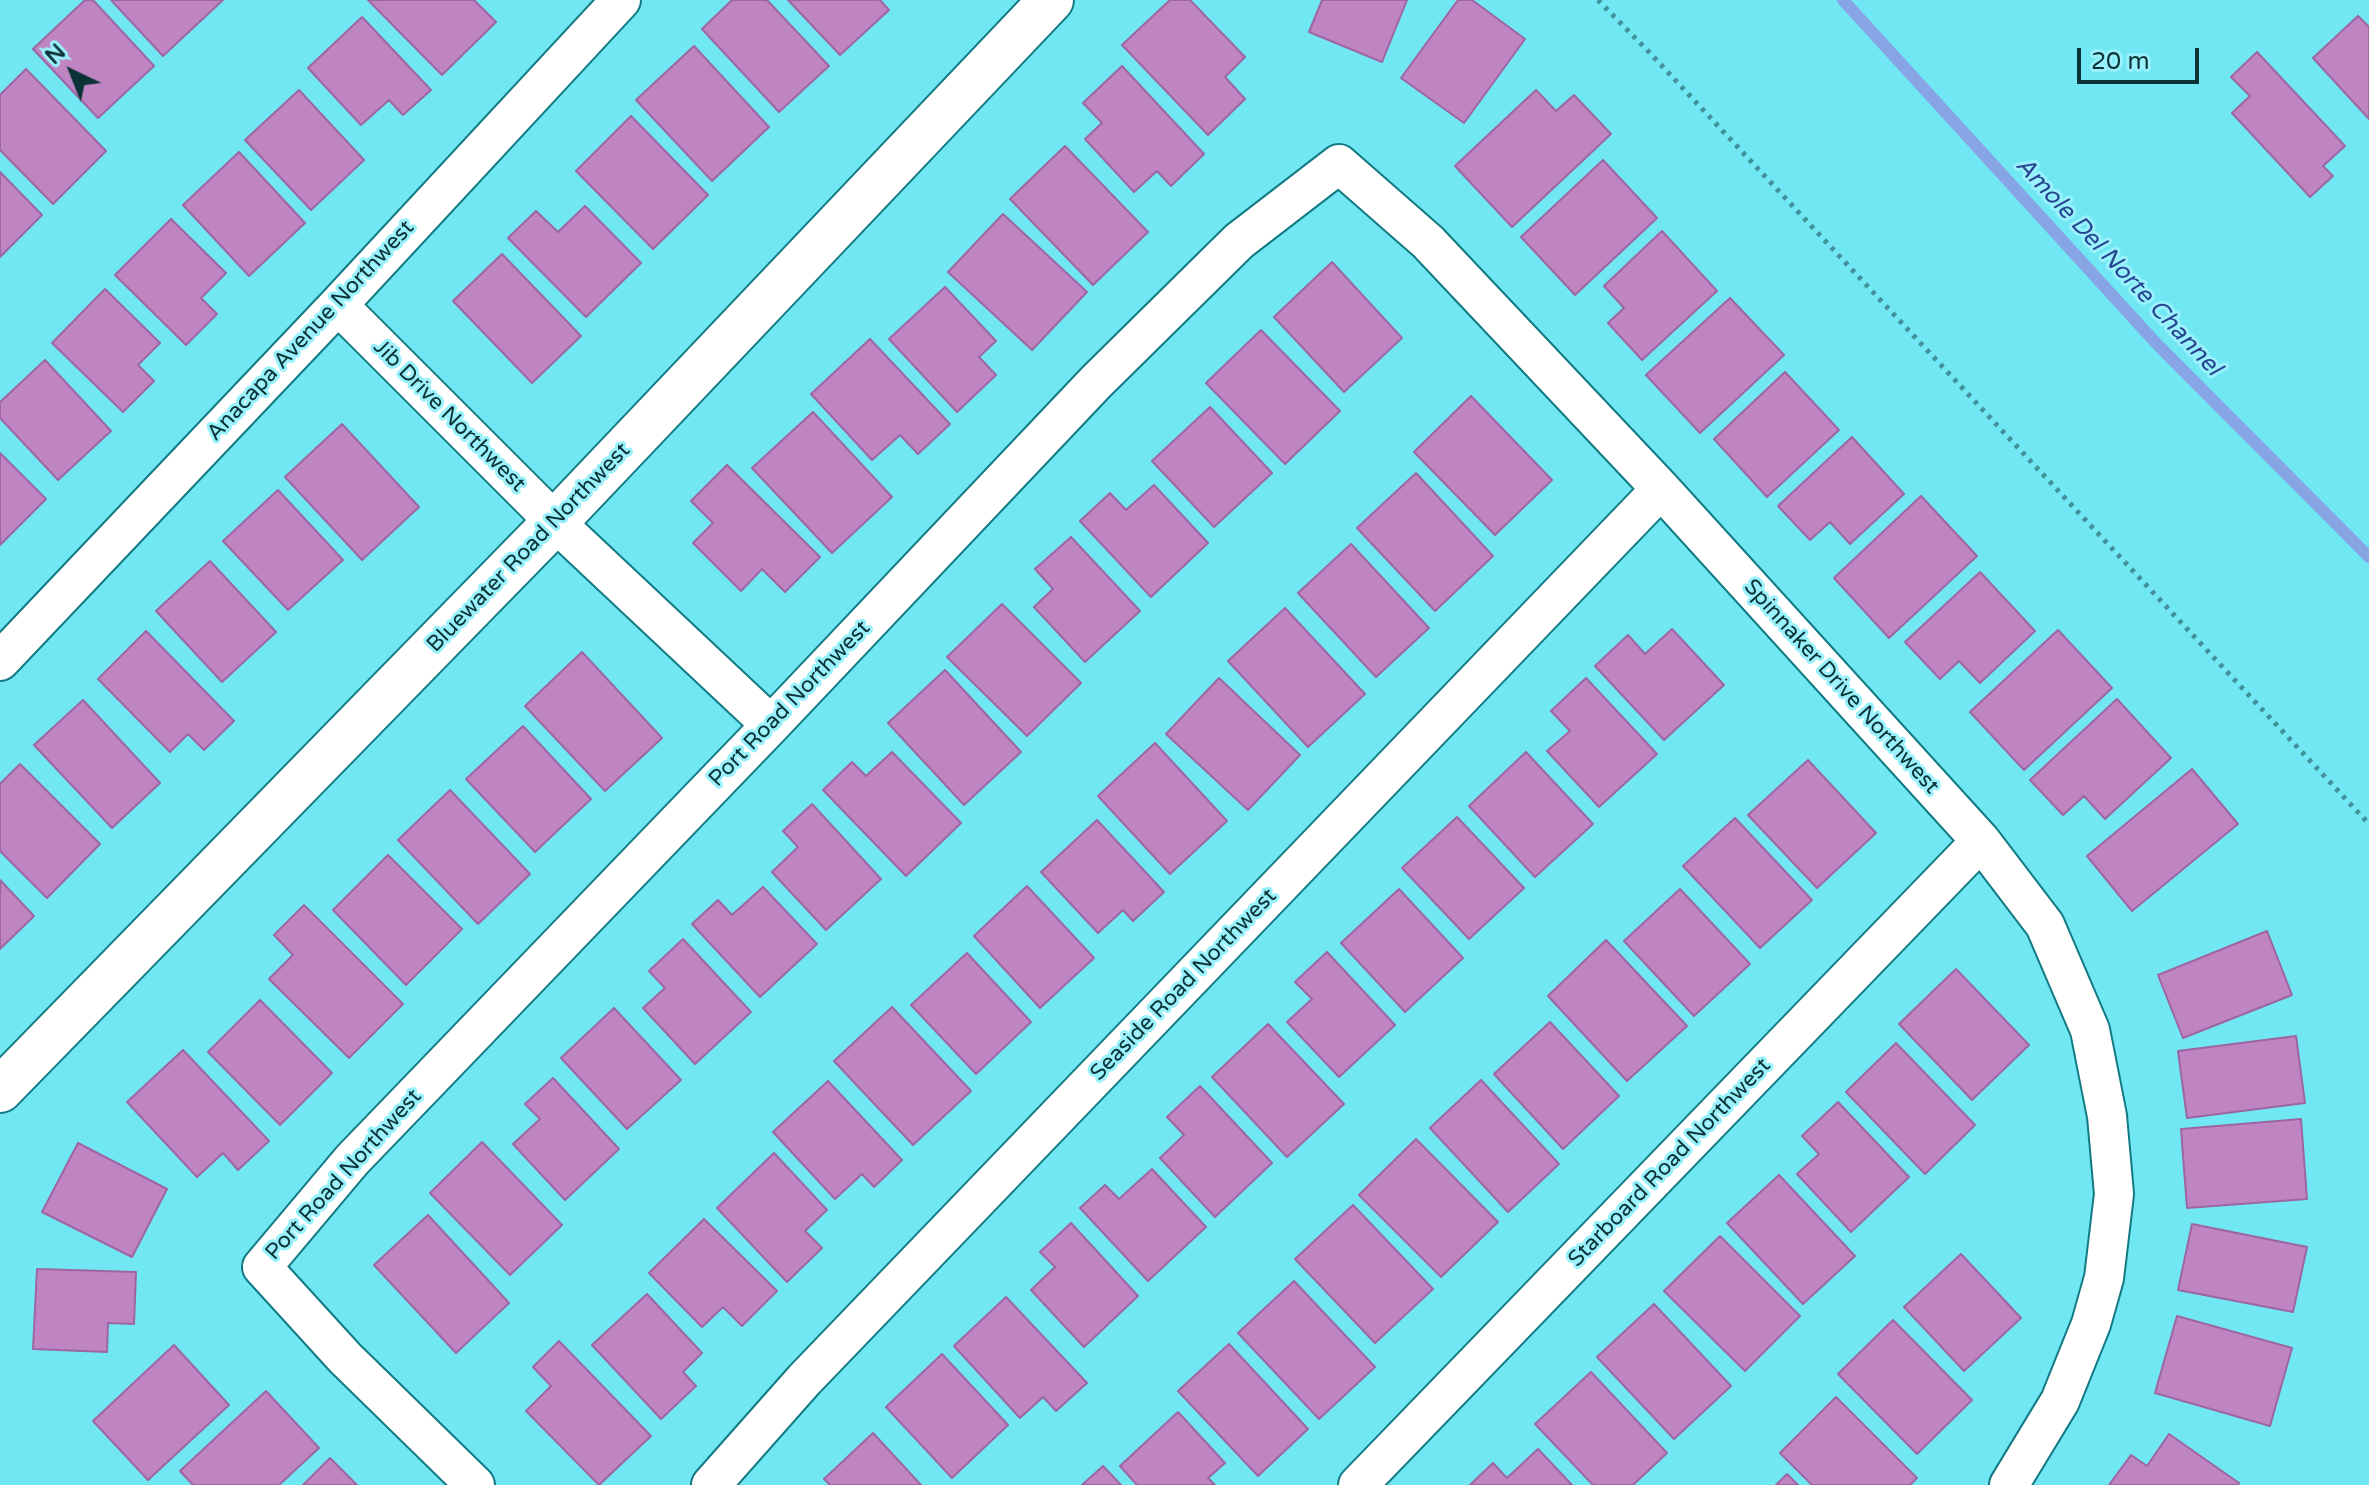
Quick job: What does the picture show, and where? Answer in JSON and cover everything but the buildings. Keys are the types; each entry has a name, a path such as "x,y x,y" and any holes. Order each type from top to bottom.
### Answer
{"street":[{"name":"Anacapa Avenue Northwest","path":"0,661 338,305 621,0"},
{"name":"Bluewater Road Northwest","path":"0,1090 555,522 1051,0"},
{"name":"Spinnaker Drive Northwest","path":"1339,164 1428,242 1661,489 1981,841 2045,925 2090,1030 2107,1116 2114,1194 2104,1278 2091,1324 2060,1401 2009,1485"},
{"name":"Port Road Northwest","path":"475,1485 345,1358 262,1267 352,1160 1096,382 1239,241 1339,164"},
{"name":"Jib Drive Northwest","path":"338,305 555,522 771,725"},
{"name":"Seaside Road Northwest","path":"711,1485 815,1369 1661,489"},
{"name":"Starboard Road Northwest","path":"1358,1485 1981,841"}],"path":[{"path":"1598,0 2369,824"}],"waterway":[{"name":"Amole Del Norte Channel","path":"1843,0 2155,342 2369,557"}]}
